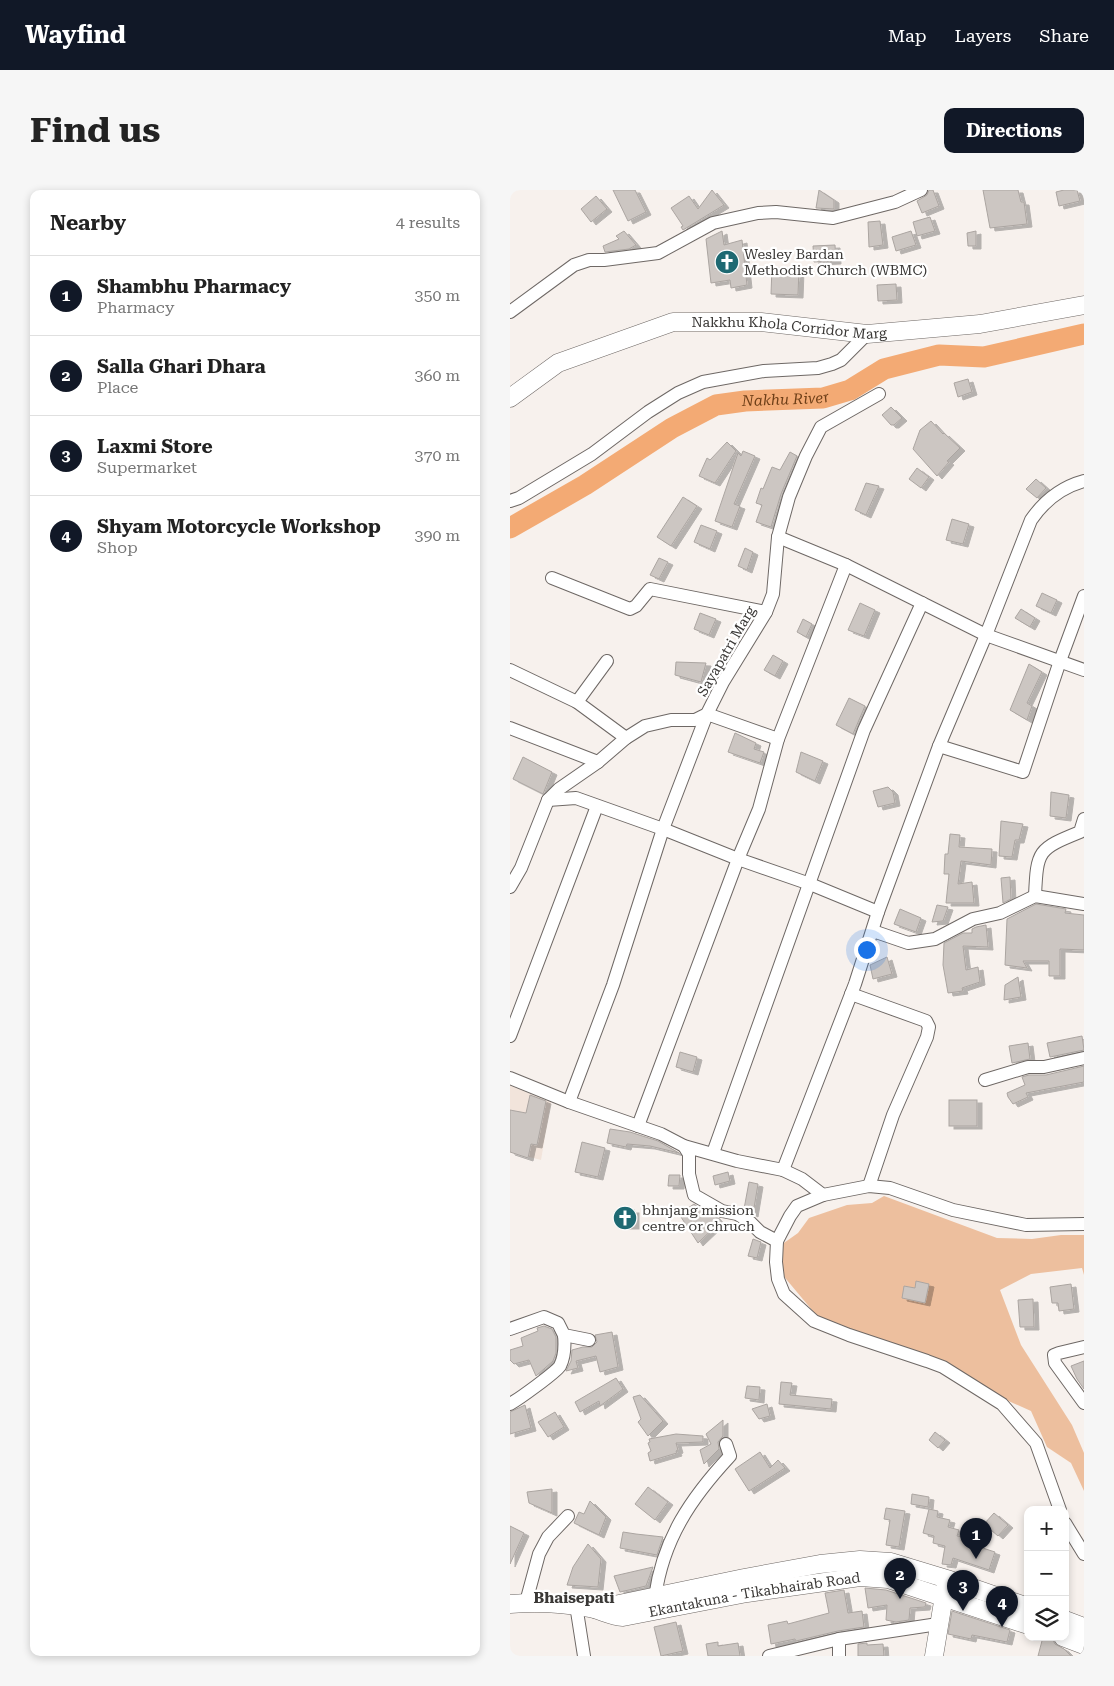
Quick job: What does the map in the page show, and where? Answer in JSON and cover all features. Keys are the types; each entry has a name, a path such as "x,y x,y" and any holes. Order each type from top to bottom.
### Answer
{"main road":[{"name":"Nakkhu Khola Corridor Marg","path":"510,398 558,363 673,322 761,322 867,334 980,324 1084,305"},
{"name":"Ekantakuna - Tikabhairab Road","path":"518,1603 537,1602 576,1605 595,1609 611,1616 623,1617 820,1564 860,1560 891,1562 1024,1623"},
{"name":"Ekantakuna - Tikabhairab Road","path":"595,1609 655,1597 746,1585"},
{"name":"Ekantakuna - Tikabhairab Road","path":"945,1588 1024,1606"},
{"path":"934,1656 945,1588"},
{"path":"1069,1621 1084,1626"},
{"path":"1069,1639 1084,1644"}],"street":[{"path":"510,312 574,265 589,260 658,253 713,223 758,213 776,212 833,218 895,202 921,190"},
{"path":"510,501 519,498 592,454 648,412 678,393 703,382 764,371 818,368 832,364 841,360 867,334"},
{"name":"Sayapatri Marg","path":"510,887 516,867 548,800 559,789 598,762 626,738 645,726 671,720 695,720 707,714 723,682 766,612 773,594 778,537 789,497 806,456 821,427 879,394"},
{"path":"783,1170 851,994 878,912 939,746 986,635 1030,520 1041,505 1060,492 1084,481"},
{"path":"778,537 846,566 986,635 1084,670"},
{"path":"638,1126 759,808 778,739 846,566"},
{"path":"552,578 630,609 636,606 650,590 766,612"},
{"path":"939,746 1023,772 1060,660 1084,596"},
{"path":"713,1153 864,730 922,603"},
{"path":"577,702 607,661"},
{"path":"510,670 577,702 626,738"},
{"path":"569,1102 613,985 663,829 707,714 778,739"},
{"path":"510,728 598,762"},
{"path":"548,800 576,798 810,884 878,912"},
{"path":"510,1036 597,806"},
{"path":"1035,896 1036,870 1041,853 1052,843 1080,832 1084,819"},
{"path":"873,931 908,943 935,939 973,919 1000,913 1035,896 1084,904"},
{"path":"851,994 926,1021 929,1026 927,1037 893,1115 869,1186"},
{"path":"985,1080 1028,1068 1084,1058"},
{"path":"510,1078 569,1102 661,1134 684,1146 737,1161 783,1170 802,1179 823,1195"},
{"path":"684,1146 689,1154 689,1174 694,1195 722,1211 737,1214 750,1222 760,1232 777,1241"},
{"path":"1059,1506 1036,1443 1002,1404 984,1391 935,1364 814,1321 784,1294 778,1279 776,1262 777,1241 797,1206 823,1195 869,1186 890,1188 953,1210 1026,1225 1084,1224"},
{"path":"510,1329 544,1317 558,1323 564,1335 565,1351 559,1367 520,1399 510,1404"},
{"path":"564,1335 589,1340"},
{"path":"1084,1347 1059,1352 1054,1355 1055,1363 1084,1403"},
{"path":"655,1597 665,1552 690,1503 730,1456 726,1444"},
{"path":"518,1603 548,1537 568,1516"},
{"path":"1069,1530 1084,1554"},
{"path":"576,1605 584,1656"},
{"path":"769,1656 838,1639 938,1624"},
{"path":"838,1639 840,1656"},
{"path":"1082,1656 1084,1639"}],"shaded area":[{"path":"510,1085 551,1102 541,1160 510,1152"},
{"path":"884,1196 997,1238 1032,1239 1061,1235 1084,1235 1084,1275 1082,1268 1031,1274 1000,1290 1021,1345 1072,1425 1084,1453 1084,1491 1071,1463 1047,1447 1031,1411 817,1316 781,1273 781,1245 798,1233 809,1218 847,1205 872,1203"}],"building":[{"path":"613,190 635,190 646,212 628,221"},
{"path":"712,190 724,205 683,230 681,227 683,226 671,208 689,196 698,209"},
{"path":"819,190 834,200 834,209 816,208"},
{"path":"929,190 933,190 939,206 922,213 917,201 927,195"},
{"path":"983,190 1018,190 1021,202 1024,202 1027,224 990,228"},
{"path":"1077,190 1080,201 1059,206 1056,192"},
{"path":"596,196 607,209 591,222 581,209"},
{"path":"930,217 935,231 917,236 913,222"},
{"path":"880,221 883,245 869,247 868,222"},
{"path":"624,231 636,245 629,249 605,252 603,246 619,239 616,236"},
{"name":"Wesley Bardan Methodist Church (WBMC)","path":"722,231 724,245 742,240 747,285 731,288 730,280 711,283 706,239"},
{"path":"911,231 916,245 896,251 892,237"},
{"path":"976,231 976,246 968,246 967,233"},
{"path":"835,245 836,261 814,262 813,246"},
{"path":"772,267 799,269 798,295 771,294"},
{"path":"896,284 897,300 878,301 877,285"},
{"path":"968,379 972,392 958,397 954,383"},
{"path":"891,407 902,418 894,425 891,425 882,415"},
{"path":"931,421 960,448 947,461 949,462 937,476 913,449 920,430"},
{"path":"727,442 736,451 715,483 699,476 707,458 710,460"},
{"path":"743,451 755,456 734,504 740,506 732,527 715,521 738,453 741,456"},
{"path":"790,452 797,456 781,494 771,527 756,522 762,505 756,503 761,488 763,489 772,467 780,470"},
{"path":"917,468 929,477 921,488 909,479"},
{"path":"1036,479 1046,488 1037,498 1026,489"},
{"path":"866,483 879,486 866,515 855,510"},
{"path":"683,497 697,506 671,546 657,537"},
{"path":"952,519 969,524 963,544 946,540"},
{"path":"701,525 717,531 710,549 694,542"},
{"path":"745,548 753,552 747,570 738,566"},
{"path":"659,558 668,562 659,579 650,575"},
{"path":"1042,593 1057,600 1051,613 1036,606"},
{"path":"860,603 875,610 864,636 848,630"},
{"path":"1021,609 1035,618 1030,627 1015,618"},
{"path":"700,613 716,619 709,635 694,629"},
{"path":"803,619 812,624 806,637 797,632"},
{"path":"773,655 783,661 775,676 764,670"},
{"path":"676,662 706,663 701,682 675,675"},
{"path":"1029,664 1042,672 1027,703 1032,706 1027,720 1010,710"},
{"path":"849,698 865,706 853,734 836,725"},
{"path":"735,733 756,743 754,749 764,752 760,763 728,752"},
{"path":"801,752 823,761 815,781 796,772"},
{"path":"523,757 552,772 543,794 513,779"},
{"path":"888,787 893,792 895,803 878,807 873,791"},
{"path":"1051,792 1069,795 1066,818 1050,816"},
{"path":"1001,821 1023,824 1019,840 1015,840 1012,857 999,856"},
{"path":"950,834 960,835 959,847 992,849 991,865 961,861 958,884 972,882 974,903 946,903 949,874 944,874 945,854 948,854"},
{"path":"1010,877 1011,899 1003,903 1001,878"},
{"path":"1036,904 1066,909 1065,913 1084,915 1084,950 1060,949 1060,976 1049,976 1049,961 1023,961 1027,968 1005,965 1007,919"},
{"path":"937,905 948,907 943,921 932,922"},
{"path":"900,909 921,918 916,932 894,924"},
{"path":"986,925 988,947 963,946 966,970 978,967 980,982 962,988 963,991 948,993 943,965 944,943 963,933 972,933 972,929 976,927"},
{"path":"887,957 892,974 873,979 870,965"},
{"path":"1018,977 1021,997 1004,1000 1005,985"},
{"path":"1082,1036 1084,1050 1050,1057 1047,1043"},
{"path":"1028,1043 1030,1059 1012,1063 1009,1046"},
{"path":"680,1052 697,1057 693,1072 676,1067"},
{"path":"1084,1066 1084,1082 1026,1093 1028,1097 1013,1104 1008,1097 1007,1093 1025,1085 1022,1077 1046,1075"},
{"path":"530,1095 546,1101 537,1145 531,1144 528,1158 510,1152 510,1110 526,1113"},
{"path":"949,1100 977,1100 977,1126 949,1126"},
{"path":"610,1129 630,1132 658,1141 679,1153 650,1146 627,1144 626,1147 607,1143"},
{"path":"582,1142 605,1148 598,1177 575,1172"},
{"path":"728,1172 730,1181 715,1185 713,1176"},
{"path":"669,1175 680,1175 679,1186 668,1186"},
{"path":"749,1182 758,1184 753,1214 744,1209"},
{"path":"694,1204 706,1213 715,1216 720,1222 698,1243 679,1214"},
{"name":"bhnjang mission centre or chruch","path":"617,1210 634,1210 634,1226 617,1226"},
{"path":"753,1239 761,1242 757,1258 748,1256"},
{"path":"916,1281 929,1284 925,1303 902,1298 904,1286 915,1288"},
{"path":"1071,1284 1074,1309 1059,1311 1058,1303 1052,1303 1050,1287"},
{"path":"1033,1299 1034,1327 1020,1327 1018,1300"},
{"path":"544,1326 552,1329 556,1337 556,1353 553,1361 536,1376 529,1360 514,1364 510,1360 510,1350 523,1346 521,1338 538,1331 537,1328"},
{"path":"612,1332 618,1367 600,1372 596,1356 576,1361 578,1368 566,1371 571,1361 572,1350 592,1347 597,1342 595,1335"},
{"path":"1084,1361 1084,1389 1071,1366"},
{"path":"616,1378 623,1389 600,1406 599,1401 580,1412 575,1402"},
{"path":"781,1382 792,1383 790,1395 832,1399 831,1409 779,1404"},
{"path":"747,1386 760,1387 759,1400 745,1398"},
{"path":"640,1395 663,1421 648,1436 638,1422 641,1419 633,1397"},
{"path":"767,1404 770,1416 759,1419 752,1409"},
{"path":"525,1405 531,1428 510,1434 510,1412"},
{"path":"555,1412 564,1427 548,1437 538,1422"},
{"path":"723,1420 723,1436 718,1442 719,1449 704,1464 700,1450 711,1444 706,1434"},
{"path":"935,1432 945,1440 938,1448 929,1440"},
{"path":"676,1434 703,1436 703,1442 676,1443 677,1453 650,1461 648,1453 651,1451 648,1443 650,1442 649,1439"},
{"path":"760,1452 770,1468 778,1460 785,1468 749,1491 735,1469"},
{"path":"648,1487 668,1502 655,1520 635,1504"},
{"path":"552,1489 552,1513 529,1503 527,1492"},
{"path":"912,1494 929,1497 928,1507 911,1504"},
{"path":"590,1501 606,1517 599,1535 574,1523 579,1512 584,1514"},
{"path":"886,1508 905,1511 899,1547 886,1545 890,1520 884,1519"},
{"path":"929,1509 938,1511 937,1517 950,1520 948,1527 959,1530 957,1536 962,1537 961,1541 995,1552 989,1570 953,1558 951,1565 942,1564 945,1546 933,1543 934,1536 923,1533"},
{"path":"994,1513 1008,1525 998,1536 984,1524"},
{"path":"510,1526 524,1533 510,1564"},
{"path":"623,1532 663,1537 657,1555 620,1548"},
{"path":"588,1544 601,1559 598,1587 567,1585 573,1567"},
{"path":"653,1567 646,1586 620,1592 614,1576"},
{"path":"865,1588 886,1590 926,1603 925,1607 910,1608 909,1620 896,1622 886,1620 887,1605 868,1608"},
{"path":"844,1590 848,1613 862,1611 864,1627 796,1641 795,1639 771,1644 768,1625 787,1621 788,1624 829,1613 825,1593"},
{"path":"952,1611 1010,1630 1007,1642 972,1635 971,1639 948,1634"},
{"path":"676,1622 683,1651 661,1656 654,1627"},
{"path":"1042,1641 1054,1641 1071,1656 1038,1656"},
{"path":"718,1642 718,1646 738,1643 740,1656 708,1656 706,1644"},
{"path":"867,1643 867,1645 883,1644 884,1656 858,1656 858,1644"}],"waterway":[{"name":"Nakhu River","path":"510,528 585,485 672,428 716,405 745,401 823,398 850,390 884,369 939,355 984,357 1084,334"}],"place":[{"name":"Wesley Bardan Methodist Church (WBMC)","path":"727,262"},
{"name":"bhnjang mission centre or chruch","path":"625,1218"},
{"name":"Shambhu Pharmacy","path":"976,1559"},
{"name":"Salla Ghari Dhara","path":"900,1599"},
{"name":"Laxmi Store","path":"963,1611"},
{"name":"Shyam Motorcycle Workshop","path":"1002,1627"}],"district":[{"name":"Bhaisepati","path":"574,1598"}]}
